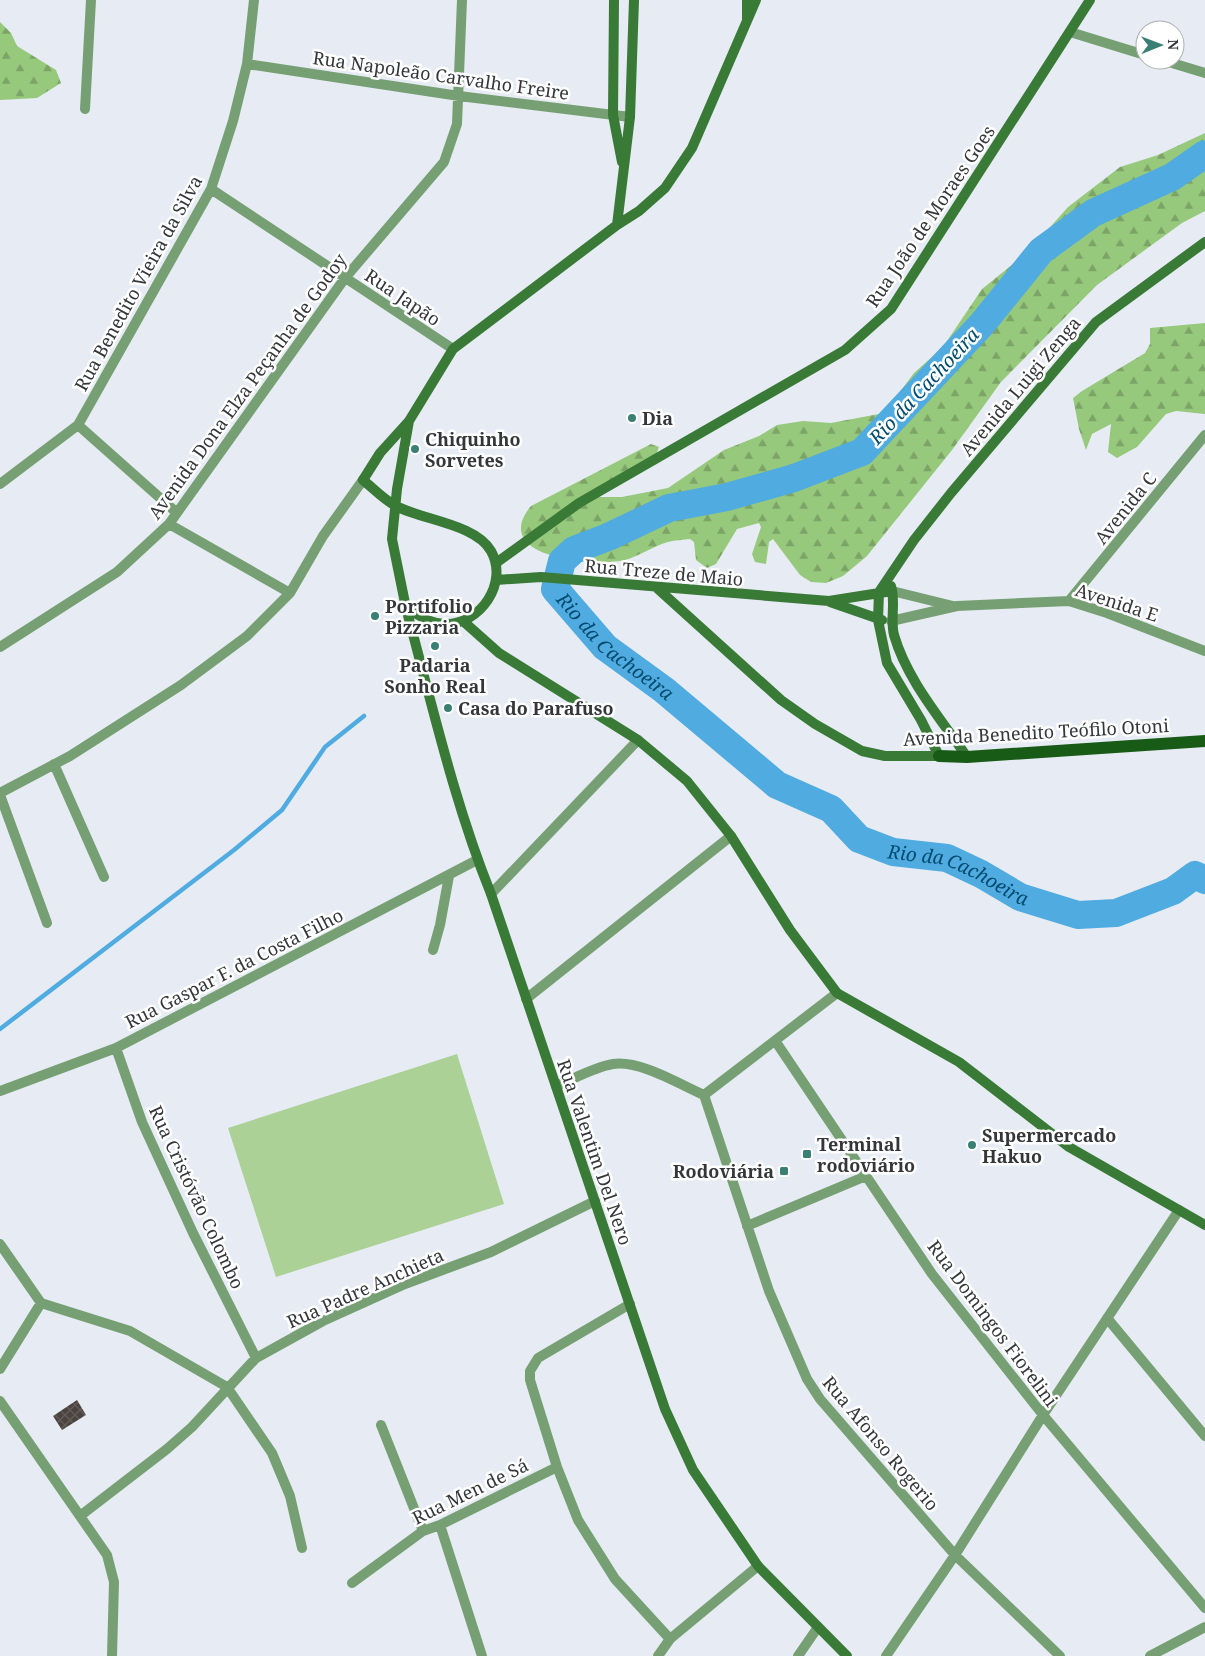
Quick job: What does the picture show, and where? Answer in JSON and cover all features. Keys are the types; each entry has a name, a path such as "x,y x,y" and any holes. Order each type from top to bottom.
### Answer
{"main road":[{"path":"614,0 613,115 623,165"},
{"path":"617,224 630,117 634,0"},
{"path":"747,0 747,25"},
{"path":"409,421 395,506 392,540 406,608 428,621 445,624 463,621 479,612 491,598 496,580 496,563 492,551 486,543 467,531 395,506 363,480 380,453 409,421 453,349 617,224 639,211 665,188 692,148 747,25 756,0"},
{"name":"Rua João de Moraes Goes","path":"496,563 579,503 837,354 866,333 891,309 1090,0"},
{"name":"Avenida Luigi Zenga","path":"879,592 951,493 1096,322 1205,242"},
{"name":"Rua Treze de Maio","path":"496,580 541,577 829,601 892,591"},
{"path":"888,578 892,591 891,621 906,667 967,756"},
{"name":"Avenida Benedito Teófilo Otoni","path":"657,588 781,700 816,724 862,751 886,756 967,756 1205,742"},
{"path":"879,592 878,620 887,664 921,720 939,756"},
{"name":"Rua Treze de Maio","path":"829,601 878,620 891,621"},
{"name":"Rua Valentim Del Nero","path":"406,608 440,737 477,860 491,894 665,1409 693,1470 758,1566 847,1656"},
{"path":"463,621 500,653 638,740 687,781 731,836 790,930 837,993 959,1062 1069,1147 1205,1225"}],"street":[{"path":"85,109 91,0"},
{"name":"Rua Benedito Vieira da Silva","path":"0,484 78,425 211,189 233,121 247,64 254,0"},
{"name":"Avenida Dona Elza Peçanha de Godoy","path":"0,647 117,572 169,524 233,431 345,278 444,162 457,124 462,0"},
{"path":"1070,32 1135,52"},
{"name":"Rua Napoleão Carvalho Freire","path":"247,64 459,96 630,117"},
{"path":"1185,67 1205,73"},
{"name":"Rua Japão","path":"211,189 453,349"},
{"path":"1193,250 1205,247"},
{"path":"78,425 177,513"},
{"name":"Avenida C","path":"1069,601 1205,435"},
{"path":"47,923 0,794 54,764 181,685 247,636 290,594 323,536 363,480"},
{"path":"169,524 290,594"},
{"name":"Avenida E","path":"892,591 957,606"},
{"name":"Avenida E","path":"891,621 957,606 1069,601 1107,613 1205,651"},
{"path":"491,894 638,740"},
{"path":"54,764 104,877"},
{"path":"526,999 731,836"},
{"name":"Rua Gaspar F. da Costa Filho","path":"0,1091 116,1048 477,860"},
{"path":"433,950 440,925 449,876"},
{"path":"556,1086 611,1064 623,1063 650,1070 704,1095 776,1042 837,993"},
{"name":"Rua Domingos Fiorelini","path":"776,1042 932,1274 1043,1415 1205,1608"},
{"name":"Rua Cristóvão Colombo","path":"116,1048 142,1122 193,1233 256,1358"},
{"name":"Rua Afonso Rogerio","path":"704,1095 769,1291 807,1380 820,1399 955,1555 1060,1656"},
{"path":"747,1226 866,1176"},
{"name":"Rua Padre Anchieta","path":"80,1516 167,1449 192,1427 227,1387 256,1358 323,1321 405,1284 491,1252 595,1201"},
{"path":"886,1656 955,1555 1043,1415 1178,1210"},
{"path":"0,1244 41,1303 130,1332 227,1387 272,1452 290,1496 302,1548"},
{"path":"0,1369 41,1303"},
{"path":"630,1304 538,1358 530,1371 532,1391 557,1467 578,1520 615,1579 670,1639"},
{"path":"1107,1318 1205,1436"},
{"path":"0,1401 107,1555 114,1582 112,1656"},
{"path":"381,1425 423,1531"},
{"name":"Rua Men de Sá","path":"352,1583 423,1531 440,1525 557,1467"},
{"path":"440,1525 482,1656"},
{"path":"658,1656 670,1639 758,1566"},
{"path":"1150,1656 1205,1627"},
{"path":"798,1656 818,1628"}],"green space":[{"path":"0,22 11,33 17,46 56,70 61,83 37,98 0,100"},
{"path":"1205,133 1205,211 1182,223 1097,285 1001,382 952,450 867,556 843,576 826,583 811,582 800,575 773,539 769,542 766,564 755,562 752,554 761,527 759,523 737,529 716,564 707,568 696,560 694,542 690,539 662,544 625,560 592,562 571,560 551,555 534,548 523,537 521,524 531,506 651,444 659,447 655,458 597,497 622,497 668,488 724,450 759,436 777,425 803,421 831,423 884,413 914,373 943,347 982,289 1028,252 1068,207 1120,167 1158,155"},
{"path":"1205,323 1205,414 1176,411 1166,414 1137,447 1117,458 1108,452 1111,424 1092,434 1086,450 1079,429 1073,398 1145,353 1150,344 1150,328"},
{"path":"457,1054 504,1204 276,1277 228,1128"}],"building":[{"path":"77,1400 86,1415 62,1430 53,1416"}],"waterway":[{"name":"Rio da Cachoeira","path":"1205,154 1172,177 1093,213 1041,251 982,324 862,452 794,478 727,497 669,508 608,537 574,550 562,561 555,589 605,647 664,690 777,785 831,809 859,839 893,852 947,858 981,874 1020,897 1078,915 1116,913 1173,891 1195,875 1205,880"},
{"path":"0,1029 234,850 282,810 325,747 364,716"}],"place":[{"name":"Dia","path":"632,418"},
{"name":"Chiquinho Sorvetes","path":"415,449"},
{"name":"Portifolio Pizzaria","path":"375,616"},
{"name":"Padaria Sonho Real","path":"435,646"},
{"name":"Casa do Parafuso","path":"448,708"},
{"name":"Supermercado Hakuo","path":"972,1145"},
{"name":"Terminal rodoviário","path":"807,1154"},
{"name":"Rodoviária","path":"784,1171"}]}
